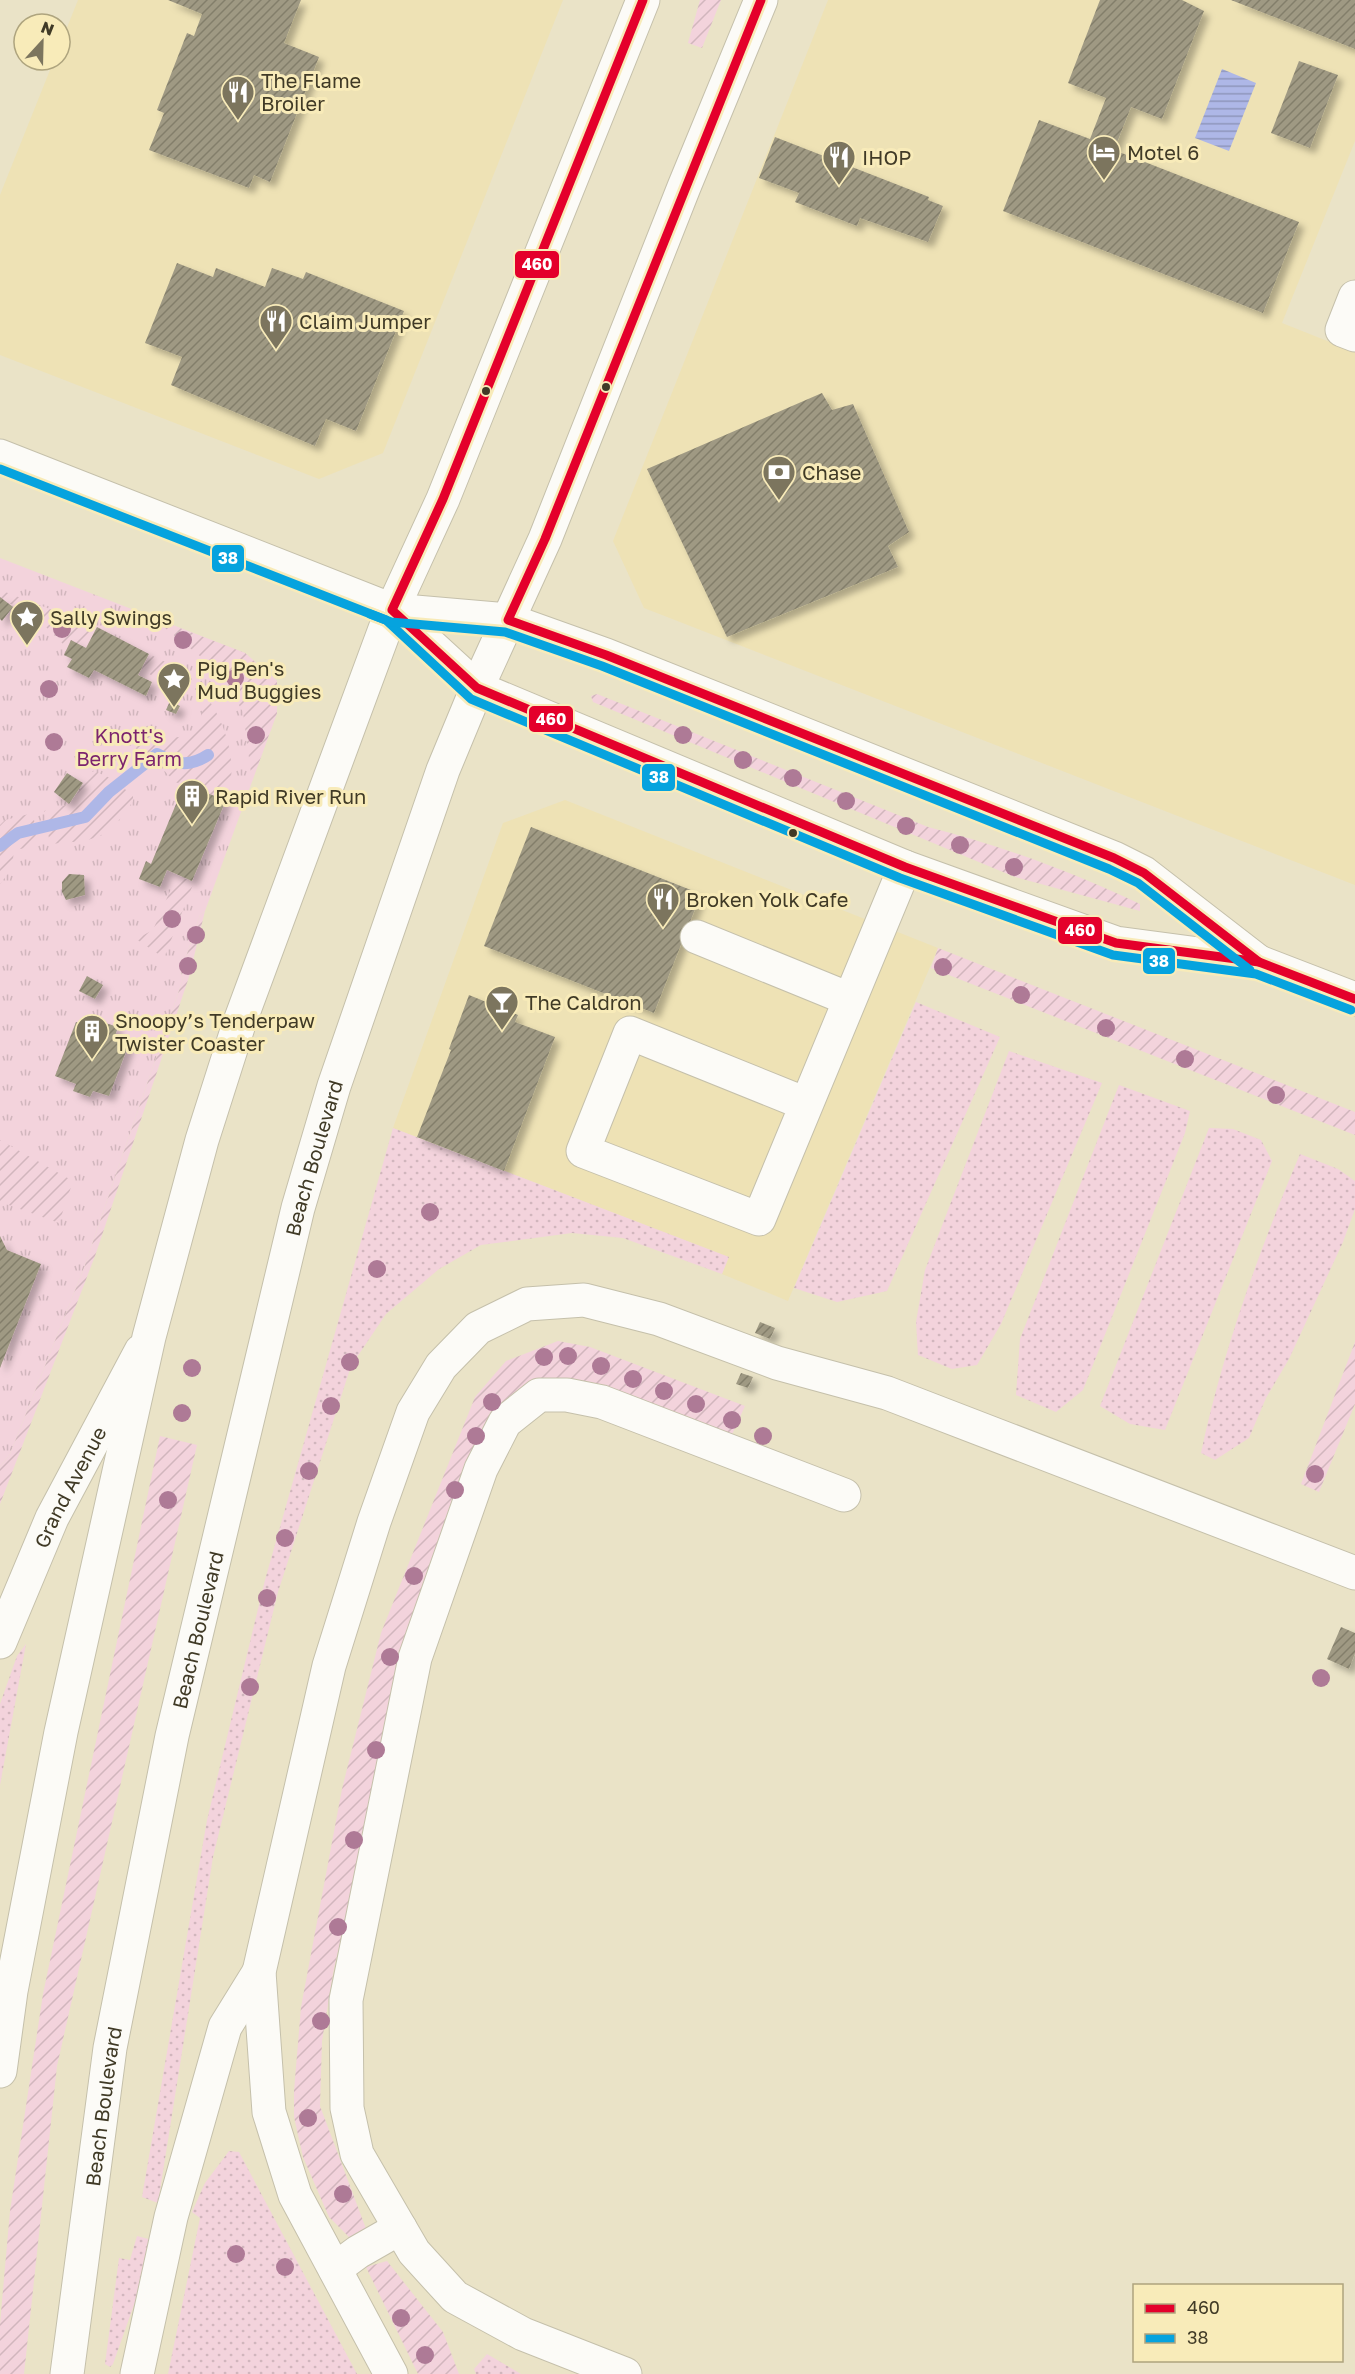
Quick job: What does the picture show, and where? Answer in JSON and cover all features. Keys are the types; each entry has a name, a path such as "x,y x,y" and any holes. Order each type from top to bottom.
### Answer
{"main road":[{"path":"0,2071 12,1991 61,1732 149,1337 202,1140 239,1024 392,610 443,499 643,0"},
{"name":"Beach Boulevard","path":"67,2374 115,2025 172,1736 296,1219 334,1086 443,770 477,688 545,539 684,187 761,0"},
{"path":"1355,297 1342,330 1355,335"},
{"path":"0,456 392,610 508,620 606,656 1114,858 1144,873 1259,962"},
{"path":"392,610 477,688 906,867 1116,943 1259,962 1355,999"},
{"path":"806,1104 630,1033 583,1151 759,1219 906,867"},
{"path":"698,937 849,999"},
{"path":"391,2374 295,2195 269,2112 259,1972 328,1666 374,1522 413,1412 441,1366 478,1328 527,1304 585,1300 658,1319 777,1363 887,1393 1355,1573"},
{"name":"Grand Avenue","path":"0,1642 52,1518 149,1337"},
{"path":"625,2374 523,2334 455,2298 414,2252 357,2154 347,2108 346,2000 415,1658 481,1469 505,1422 539,1395 567,1395 602,1402 844,1495"},
{"path":"137,2374 171,2217 225,2027 259,1972"},
{"path":"335,2269 358,2252 400,2228"}],"shaded area":[{"path":"78,0 563,0 383,453 319,479 0,355 0,195 49,72 72,72 72,15"},
{"path":"828,0 1355,0 1355,141 1282,323 1355,352 1355,885 644,608 613,541"},
{"path":"565,800 938,948 788,1301 722,1274 728,1257 393,1128 503,823"}],"green space":[{"path":"700,0 721,0 702,48 688,43"},
{"name":"Knott's Berry Farm","path":"0,558 245,653 277,681 277,713 205,911 200,915 181,972 183,979 84,1268 10,1454 0,1467"},
{"path":"0,590 97,627 86,648 71,640 67,648 23,604 7,604 0,616"},
{"path":"151,617 245,653 277,681 277,713 252,781 243,712 220,672"},
{"path":"149,654 186,673 201,689 219,718 230,751 230,784 226,800 175,782 159,765 127,742 130,735 146,732 179,737 194,729 201,716 201,700 193,687 182,682 159,679 141,669"},
{"path":"597,694 928,827 982,842 1062,870 1140,904 1140,911 1015,877 593,702 591,696"},
{"path":"94,771 108,777 133,795 133,801 107,832 89,839 50,844 44,811 70,804 84,784 83,777"},
{"path":"33,813 38,846 14,850 12,868 0,884 0,825 5,820"},
{"path":"177,875 194,882 164,958 136,939 153,930"},
{"path":"205,911 189,977 95,1256 0,1504 0,1467 10,1454 84,1268 183,979 181,972 200,915"},
{"path":"938,948 1355,1112 1355,1135 931,968"},
{"path":"916,1002 1000,1037 887,1291 837,1302 794,1288"},
{"path":"1009,1051 1102,1083 1001,1324 977,1365 952,1369 918,1355 916,1322 925,1270"},
{"path":"1119,1085 1190,1111 1185,1133 1083,1390 1056,1412 1016,1395 1020,1339"},
{"path":"393,1128 729,1257 722,1274 623,1238 572,1233 481,1245 439,1269 386,1314 351,1366 278,1592 213,1857 158,2203 142,2197 207,1820 265,1580"},
{"path":"1209,1128 1233,1129 1261,1140 1272,1161 1165,1430 1130,1424 1100,1406"},
{"path":"0,1140 73,1181 59,1223 6,1204 0,1208"},
{"path":"1300,1154 1338,1169 1355,1181 1355,1209 1343,1242 1289,1359 1266,1398 1249,1438 1215,1460 1201,1453 1220,1377 1243,1301"},
{"path":"558,1341 590,1347 745,1406 729,1441 569,1379 500,1405 381,1775 334,1968 322,2041 320,2106 368,2234 351,2239 329,2217 303,2157 294,2117 301,2007 342,1789 381,1633 475,1397 506,1361"},
{"path":"1355,1342 1355,1404 1319,1492 1301,1484"},
{"path":"160,1436 197,1445 57,2066 24,2374 0,2374 0,2324 10,2211 43,1994"},
{"path":"26,1644 0,1785 0,1704 17,1656"},
{"path":"229,2151 239,2152 357,2374 168,2374 200,2218 192,2212 205,2183"},
{"path":"137,2236 152,2240 146,2271 110,2367 105,2364 119,2258 130,2260"},
{"path":"387,2261 443,2332 459,2374 418,2374 366,2267"},
{"path":"487,2354 521,2374 476,2374 474,2369"}],"water":[{"path":"1222,69 1256,83 1229,151 1195,138"}],"building":[{"path":"168,0 301,0 284,43 319,57 270,182 254,175 249,188 149,150 164,113 157,110 187,33 194,36 202,14"},
{"name":"Motel 6","path":"1100,0 1182,0 1204,11 1162,119 1131,107 1114,150 1299,222 1263,313 1003,211 1039,120 1090,139 1106,98 1068,83"},
{"path":"1231,0 1355,0 1355,49"},
{"path":"1299,61 1338,75 1310,148 1271,133"},
{"name":"IHOP","path":"775,137 929,197 928,200 943,206 928,242 860,218 857,226 795,202 799,193 759,178"},
{"name":"Claim Jumper","path":"177,263 213,277 216,268 265,287 272,268 303,279 306,272 404,311 356,431 326,419 315,446 171,385 182,357 145,343"},
{"name":"Chase","path":"822,393 832,410 853,404 909,532 888,546 898,567 727,637 647,469"},
{"path":"0,597 13,607 2,621 0,619"},
{"path":"97,627 149,654 138,675 152,682 146,696 94,670 89,678 67,667 72,659 64,655 71,640 86,648"},
{"path":"170,701 180,706 176,714 166,710"},
{"path":"67,773 83,783 69,804 54,792"},
{"name":"Rapid River Run","path":"184,785 226,800 192,881 167,870 160,887 139,879 146,861 151,864"},
{"path":"531,827 701,894 654,1013 484,946"},
{"path":"69,874 84,875 85,895 66,900 62,892 62,882"},
{"path":"87,976 103,985 95,999 79,991"},
{"path":"469,995 518,1015 515,1022 555,1037 504,1171 417,1137 451,1050 449,1049"},
{"name":"Snoopy’s Tenderpaw Twister Coaster","path":"99,1021 118,1027 114,1039 129,1044 109,1096 93,1091 90,1097 73,1091 76,1084 55,1076 76,1022 96,1029"},
{"path":"0,1236 7,1250 41,1264 0,1368"},
{"path":"760,1322 775,1328 770,1339 755,1333"},
{"path":"741,1373 753,1377 748,1388 736,1384"},
{"path":"1341,1627 1355,1633 1355,1653 1349,1669 1327,1659"}],"waterway":[{"path":"0,846 18,833 85,817 109,792 157,754 183,763 189,763 208,755"}],"transit line":[{"name":"460","path":"643,0 443,499 392,610 477,688 905,867 1116,943 1259,962 1355,999"},
{"name":"460","path":"761,0 545,539 508,620 606,655 1114,858 1144,873 1259,962"},
{"name":"38","path":"0,469 386,620 471,699 900,878 1113,955 1256,974 1351,1010"},
{"name":"38","path":"370,614 391,622 505,632 602,666 1109,869 1138,883 1250,970"}],"place":[{"name":"The Flame Broiler","path":"238,121"},
{"name":"Motel 6","path":"1104,181"},
{"name":"IHOP","path":"839,186"},
{"name":"Claim Jumper","path":"276,350"},
{"name":"Chase","path":"779,501"},
{"name":"Sally Swings","path":"27,646"},
{"name":"Pig Pen's Mud Buggies","path":"174,708"},
{"name":"Rapid River Run","path":"192,825"},
{"name":"Broken Yolk Cafe","path":"663,928"},
{"name":"The Caldron","path":"502,1031"},
{"name":"Snoopy’s Tenderpaw Twister Coaster","path":"92,1060"}]}
